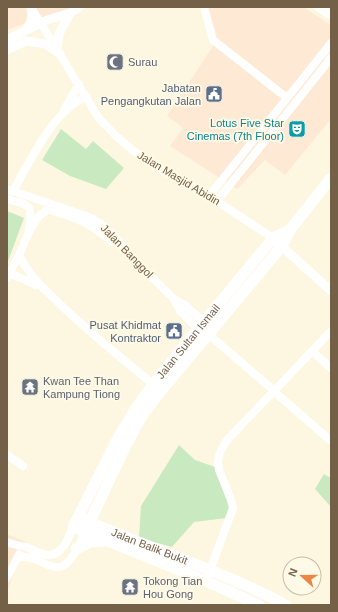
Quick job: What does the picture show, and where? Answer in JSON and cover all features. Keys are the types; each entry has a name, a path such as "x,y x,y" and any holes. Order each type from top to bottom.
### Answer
{"main road":[{"name":"Jalan Sultan Ismail","path":"74,527 117,440 134,411 153,384 203,328 282,246 290,230 331,178"},
{"name":"Jalan Sultan Ismail","path":"87,527 126,445 142,416 161,391 203,328 272,238 290,230"},
{"path":"99,502 98,508 102,520 109,530"},
{"name":"Jalan Balik Bukit","path":"79,517 87,527 108,541 208,576 253,589 286,605"},
{"name":"Jalan Balik Bukit","path":"74,527 109,530 208,576 259,605"},
{"path":"76,549 90,542 108,541"}],"street":[{"path":"24,37 32,16 31,7"},
{"name":"Jalan Masjid Abidin","path":"31,7 98,117 116,136 156,167 209,196 272,238"},
{"path":"7,50 42,23 80,7"},
{"path":"204,7 213,40 288,98"},
{"path":"318,7 331,15"},
{"path":"7,40 24,37 46,44 58,51 59,34 70,12"},
{"path":"209,196 331,43"},
{"path":"217,201 331,58"},
{"path":"10,191 60,116 79,84"},
{"path":"60,116 74,102 87,97"},
{"name":"Jalan Banggol","path":"10,191 96,220 173,298 181,312 203,328 331,441"},
{"path":"7,199 26,204 29,207 31,214 29,232"},
{"path":"42,288 26,279 8,275 19,256 29,232 47,210 52,210 84,221 127,253"},
{"path":"272,238 331,291"},
{"path":"19,256 27,271 42,288 88,331 153,384"},
{"path":"208,576 233,508 232,500 219,470 218,462 222,448 228,439 331,331"},
{"path":"312,352 331,368"},
{"path":"7,455 23,466"},
{"path":"10,544 24,546 44,555 51,556 56,554 62,548 74,527"},
{"path":"18,557 27,557 49,566 60,566 66,563 76,549 87,527"},
{"path":"7,578 18,557 19,550 10,544"}],"shaded area":[{"path":"7,7 28,7 31,17 26,23 7,30"},
{"path":"34,7 74,7 51,18 41,17"},
{"path":"208,7 303,7 331,25 331,39 318,54 331,65 331,119 285,175 265,160 237,189 170,146 183,128 167,116 217,40"},
{"path":"7,534 26,542 7,592"}],"green space":[{"path":"61,129 86,149 93,141 124,168 106,189 70,176 42,160"},
{"path":"7,211 24,218 7,264"},
{"path":"179,445 195,460 215,467 230,504 227,518 194,522 172,547 139,538 141,506"},
{"path":"324,474 331,478 331,507 315,489"}],"place":[{"name":"Surau","path":"115,62"},
{"name":"Jabatan Pengangkutan Jalan","path":"214,94"},
{"name":"Lotus Five Star Cinemas (7th Floor)","path":"297,129"},
{"name":"Pusat Khidmat Kontraktor","path":"174,331"},
{"name":"Kwan Tee Than Kampung Tiong","path":"30,387"},
{"name":"Tokong Tian Hou Gong","path":"130,587"}]}
